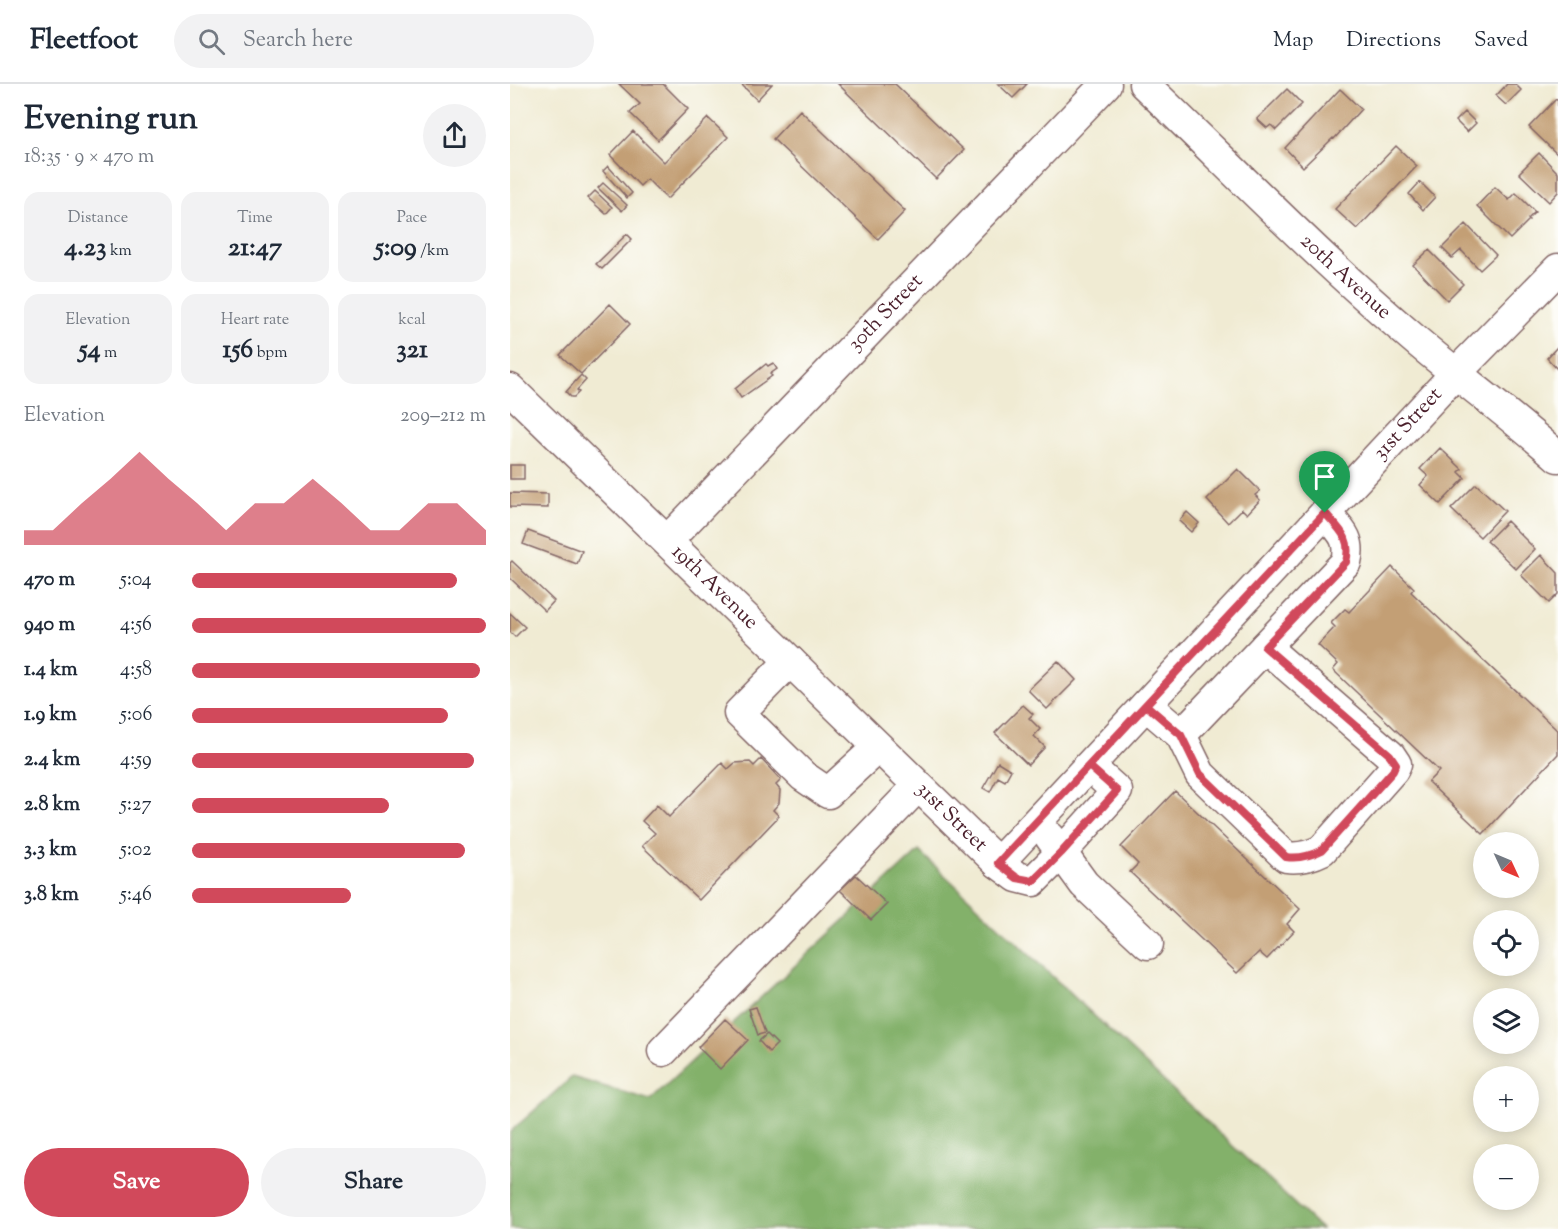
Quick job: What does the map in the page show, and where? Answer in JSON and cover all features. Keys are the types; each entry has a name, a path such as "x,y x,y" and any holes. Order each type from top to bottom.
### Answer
{"street":[{"name":"30th Street","path":"667,541 1106,84"},
{"name":"20th Avenue","path":"1144,84 1412,338 1515,419 1558,457"},
{"name":"31st Street","path":"663,1052 918,786 998,863 1456,373 1558,268"},
{"name":"19th Avenue","path":"510,389 918,786"},
{"path":"1181,735 1346,562 1349,549 1345,536 1325,513"},
{"path":"1146,705 1181,735 1200,774 1286,857 1296,859 1312,855 1322,850 1393,771 1396,764 1390,755 1265,647"},
{"path":"790,661 739,713 803,776 828,793 878,747"},
{"path":"998,863 1017,878 1033,881 1061,853 1117,791 1089,766"},
{"path":"1038,820 1084,884 1148,944"}],"green space":[{"path":"919,851 1321,1229 510,1229 510,1132 572,1077 650,1100"}],"building":[{"path":"619,84 663,84 688,109 658,140 630,113 640,104"},
{"path":"741,84 772,84 757,100"},
{"path":"838,84 895,84 964,150 936,179"},
{"path":"998,84 1027,84 1013,98"},
{"path":"1507,84 1515,84 1521,90 1506,105 1496,96"},
{"path":"1287,89 1302,104 1276,130 1271,125 1267,128 1257,119"},
{"path":"1340,89 1361,109 1334,139 1303,167 1285,148"},
{"path":"1556,99 1558,101 1558,155 1529,127"},
{"path":"800,110 905,211 878,239 773,139"},
{"path":"1465,112 1476,123 1467,132 1456,121"},
{"path":"708,118 728,137 667,199 647,179 640,186 610,155 633,131 664,162"},
{"path":"1396,146 1417,166 1357,229 1335,209"},
{"path":"1539,153 1558,173 1558,192 1549,202 1519,173"},
{"path":"608,166 632,193 627,198 603,171"},
{"path":"1420,182 1435,197 1423,210 1409,194"},
{"path":"603,183 627,205 622,211 598,188"},
{"path":"1495,187 1509,200 1516,193 1535,212 1510,239 1477,206"},
{"path":"595,191 612,207 606,214 588,198"},
{"path":"1466,224 1496,255 1480,270 1461,250 1452,258 1442,248"},
{"path":"627,234 632,239 602,269 596,264"},
{"path":"1429,250 1463,284 1447,300 1413,265"},
{"path":"610,304 630,324 581,374 560,355"},
{"path":"1558,346 1558,370 1547,358"},
{"path":"773,363 777,369 770,374 772,376 741,398 735,389 766,364 768,366"},
{"path":"581,375 586,380 577,390 579,392 571,397 566,392"},
{"path":"1440,448 1462,469 1459,472 1465,478 1440,504 1420,485 1428,476 1420,469"},
{"path":"510,465 524,465 524,479 510,479"},
{"path":"1238,469 1260,491 1255,495 1260,500 1247,514 1242,509 1228,523 1207,500"},
{"path":"1476,484 1505,511 1480,537 1451,509"},
{"path":"510,493 548,494 548,508 510,507"},
{"path":"1187,512 1199,523 1191,532 1179,521"},
{"path":"1507,521 1535,549 1516,569 1487,541"},
{"path":"528,531 582,551 577,564 523,544"},
{"path":"1541,555 1558,573 1558,594 1549,603 1521,575"},
{"path":"512,561 554,601 545,611 510,578"},
{"path":"1392,567 1414,588 1411,592 1558,731 1558,754 1485,832 1481,832 1428,782 1439,771 1333,670 1338,664 1318,645 1335,627 1331,623 1345,609 1349,612"},
{"path":"510,613 525,627 515,637 510,632"},
{"path":"1058,661 1076,680 1047,709 1028,690"},
{"path":"1023,705 1033,714 1029,718 1040,729 1034,736 1045,747 1028,765 995,733"},
{"path":"761,759 781,780 776,785 780,790 779,803 773,810 779,816 699,900 642,846 655,833 642,821 657,805 669,817 722,763 728,769 735,763 750,762 754,766"},
{"path":"998,762 1011,770 1005,781 998,777 990,792 983,788"},
{"path":"1175,791 1300,909 1287,924 1294,931 1267,959 1259,952 1237,973 1130,872 1138,864 1121,847"},
{"path":"856,875 887,904 871,920 840,890"},
{"path":"756,1007 765,1033 758,1035 749,1009"},
{"path":"725,1019 748,1040 720,1069 698,1047"},
{"path":"767,1034 777,1044 769,1052 759,1041"}],"route":[{"path":"1325,513 1345,536 1349,549 1346,562 1265,647 1390,755 1396,764 1393,771 1322,850 1296,859 1286,857 1200,774 1181,735 1146,705 1089,766 1117,791 1061,853 1033,881 1017,878 998,863 1038,820 1325,513"}]}
